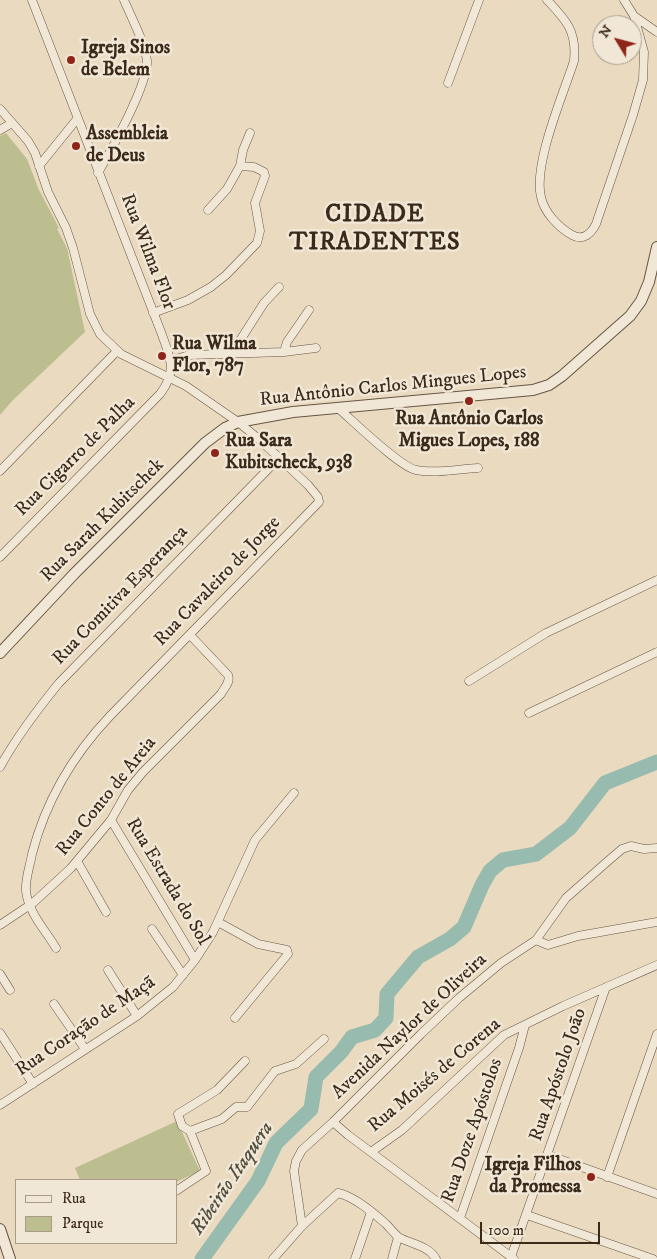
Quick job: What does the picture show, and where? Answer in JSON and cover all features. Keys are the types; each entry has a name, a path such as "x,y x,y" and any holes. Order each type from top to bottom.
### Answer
{"street":[{"name":"Rua Wilma Flor","path":"32,0 153,313 170,361 171,377"},
{"path":"98,173 132,108 147,63 140,38 124,0"},
{"path":"448,83 478,0"},
{"path":"547,0 569,26 575,49 574,61 547,140 539,187 541,199 548,213 573,236 580,238 586,236 592,232 596,224 643,80 644,52 642,45"},
{"path":"624,0 633,15"},
{"path":"642,22 657,32"},
{"name":"Rua Cavaleiro de Jorge","path":"0,109 31,146 48,192 74,248 90,314 100,334 117,351 171,377 238,422 315,492 319,502 97,730 68,767 43,818 35,845 26,891 30,905"},
{"path":"39,166 78,119"},
{"path":"0,130 12,123"},
{"path":"208,210 227,189 240,166 243,150 250,133"},
{"path":"153,313 188,300 211,287 226,275 257,242 260,231 254,206 265,174 263,170 254,167 240,166"},
{"name":"Rua Antônio Carlos Mingues Lopes","path":"238,422 293,412 533,390 549,385 580,361 630,316 641,301 649,282 657,246"},
{"path":"232,353 264,303 279,287"},
{"path":"284,352 287,342 309,310"},
{"path":"170,361 189,355 284,352 316,348"},
{"path":"0,471 117,351"},
{"name":"Rua Cigarro de Palha","path":"0,557 160,394 171,377"},
{"path":"338,408 401,463 414,470 428,472 478,468"},
{"name":"Rua Sarah Kubitschek","path":"0,653 74,574 205,443 225,428 238,422"},
{"name":"Rua Comitiva Esperança","path":"0,767 30,718 59,683 279,458"},
{"path":"469,681 546,633 657,580"},
{"name":"Rua Conto de Areia","path":"0,924 30,905 77,861 112,820 128,790 143,772 221,694 227,684 228,675 190,635"},
{"path":"529,712 657,652"},
{"name":"Rua Coração de Maçã","path":"0,1105 137,1016 161,997 183,975 195,960 218,922 255,840 294,793"},
{"name":"Rua Estrada do Sol","path":"112,820 195,960"},
{"name":"Avenida Naylor de Oliveira","path":"302,1226 294,1171 296,1161 302,1150 459,998 502,963 536,940 566,898 622,849 631,846 644,849 657,848"},
{"path":"77,861 106,912"},
{"path":"30,905 56,948"},
{"path":"218,922 258,944 286,950 288,954 234,1018"},
{"path":"536,940 548,945 578,936 657,922"},
{"path":"152,929 183,975"},
{"name":"Rua Moisés de Corena","path":"371,1152 408,1124 492,1044 504,1035 657,965"},
{"path":"108,970 137,1016"},
{"path":"0,974 10,990"},
{"name":"Rua Apóstolo João","path":"512,1258 606,988"},
{"path":"54,1004 85,1049"},
{"name":"Rua Doze Apóstolos","path":"460,1218 519,1048 525,1025"},
{"path":"0,1033 33,1084"},
{"path":"607,1177 657,1034"},
{"path":"190,1131 222,1119 236,1107 247,1107 275,1071 296,1064 324,1039"},
{"path":"178,1190 206,1171 190,1131 182,1126 178,1114 217,1090 245,1061"},
{"path":"333,1122 512,1258"},
{"path":"548,1155 657,1194"},
{"path":"273,1259 302,1226 338,1193 343,1194 371,1212 398,1237 421,1246 433,1254 436,1259"},
{"path":"355,1259 371,1212"},
{"path":"527,1215 653,1259"},
{"path":"0,1229 10,1259"},
{"path":"392,1259 398,1237"}],"green space":[{"path":"6,133 27,159 39,190 67,248 85,332 12,401 0,415 0,136"},
{"path":"177,1121 200,1171 178,1181 178,1179 80,1179 75,1168"}],"waterway":[{"name":"Ribeirão Itaquera","path":"202,1259 258,1181 276,1143 311,1109 316,1077 341,1052 352,1037 375,1030 386,1018 387,994 418,957 450,939 464,927 490,871 503,860 536,854 570,828 605,783 657,762"}],"place":[{"name":"Igreja Sinos de Belem","path":"71,60"},
{"name":"Assembleia de Deus","path":"76,146"},
{"name":"Rua Wilma Flor, 787","path":"162,356"},
{"name":"Rua Antônio Carlos Migues Lopes, 188","path":"469,401"},
{"name":"Rua Sara Kubitscheck, 938","path":"215,453"},
{"name":"Igreja Filhos da Promessa","path":"591,1177"}],"district":[{"name":"CIDADE TIRADENTES","path":"375,230"}]}
